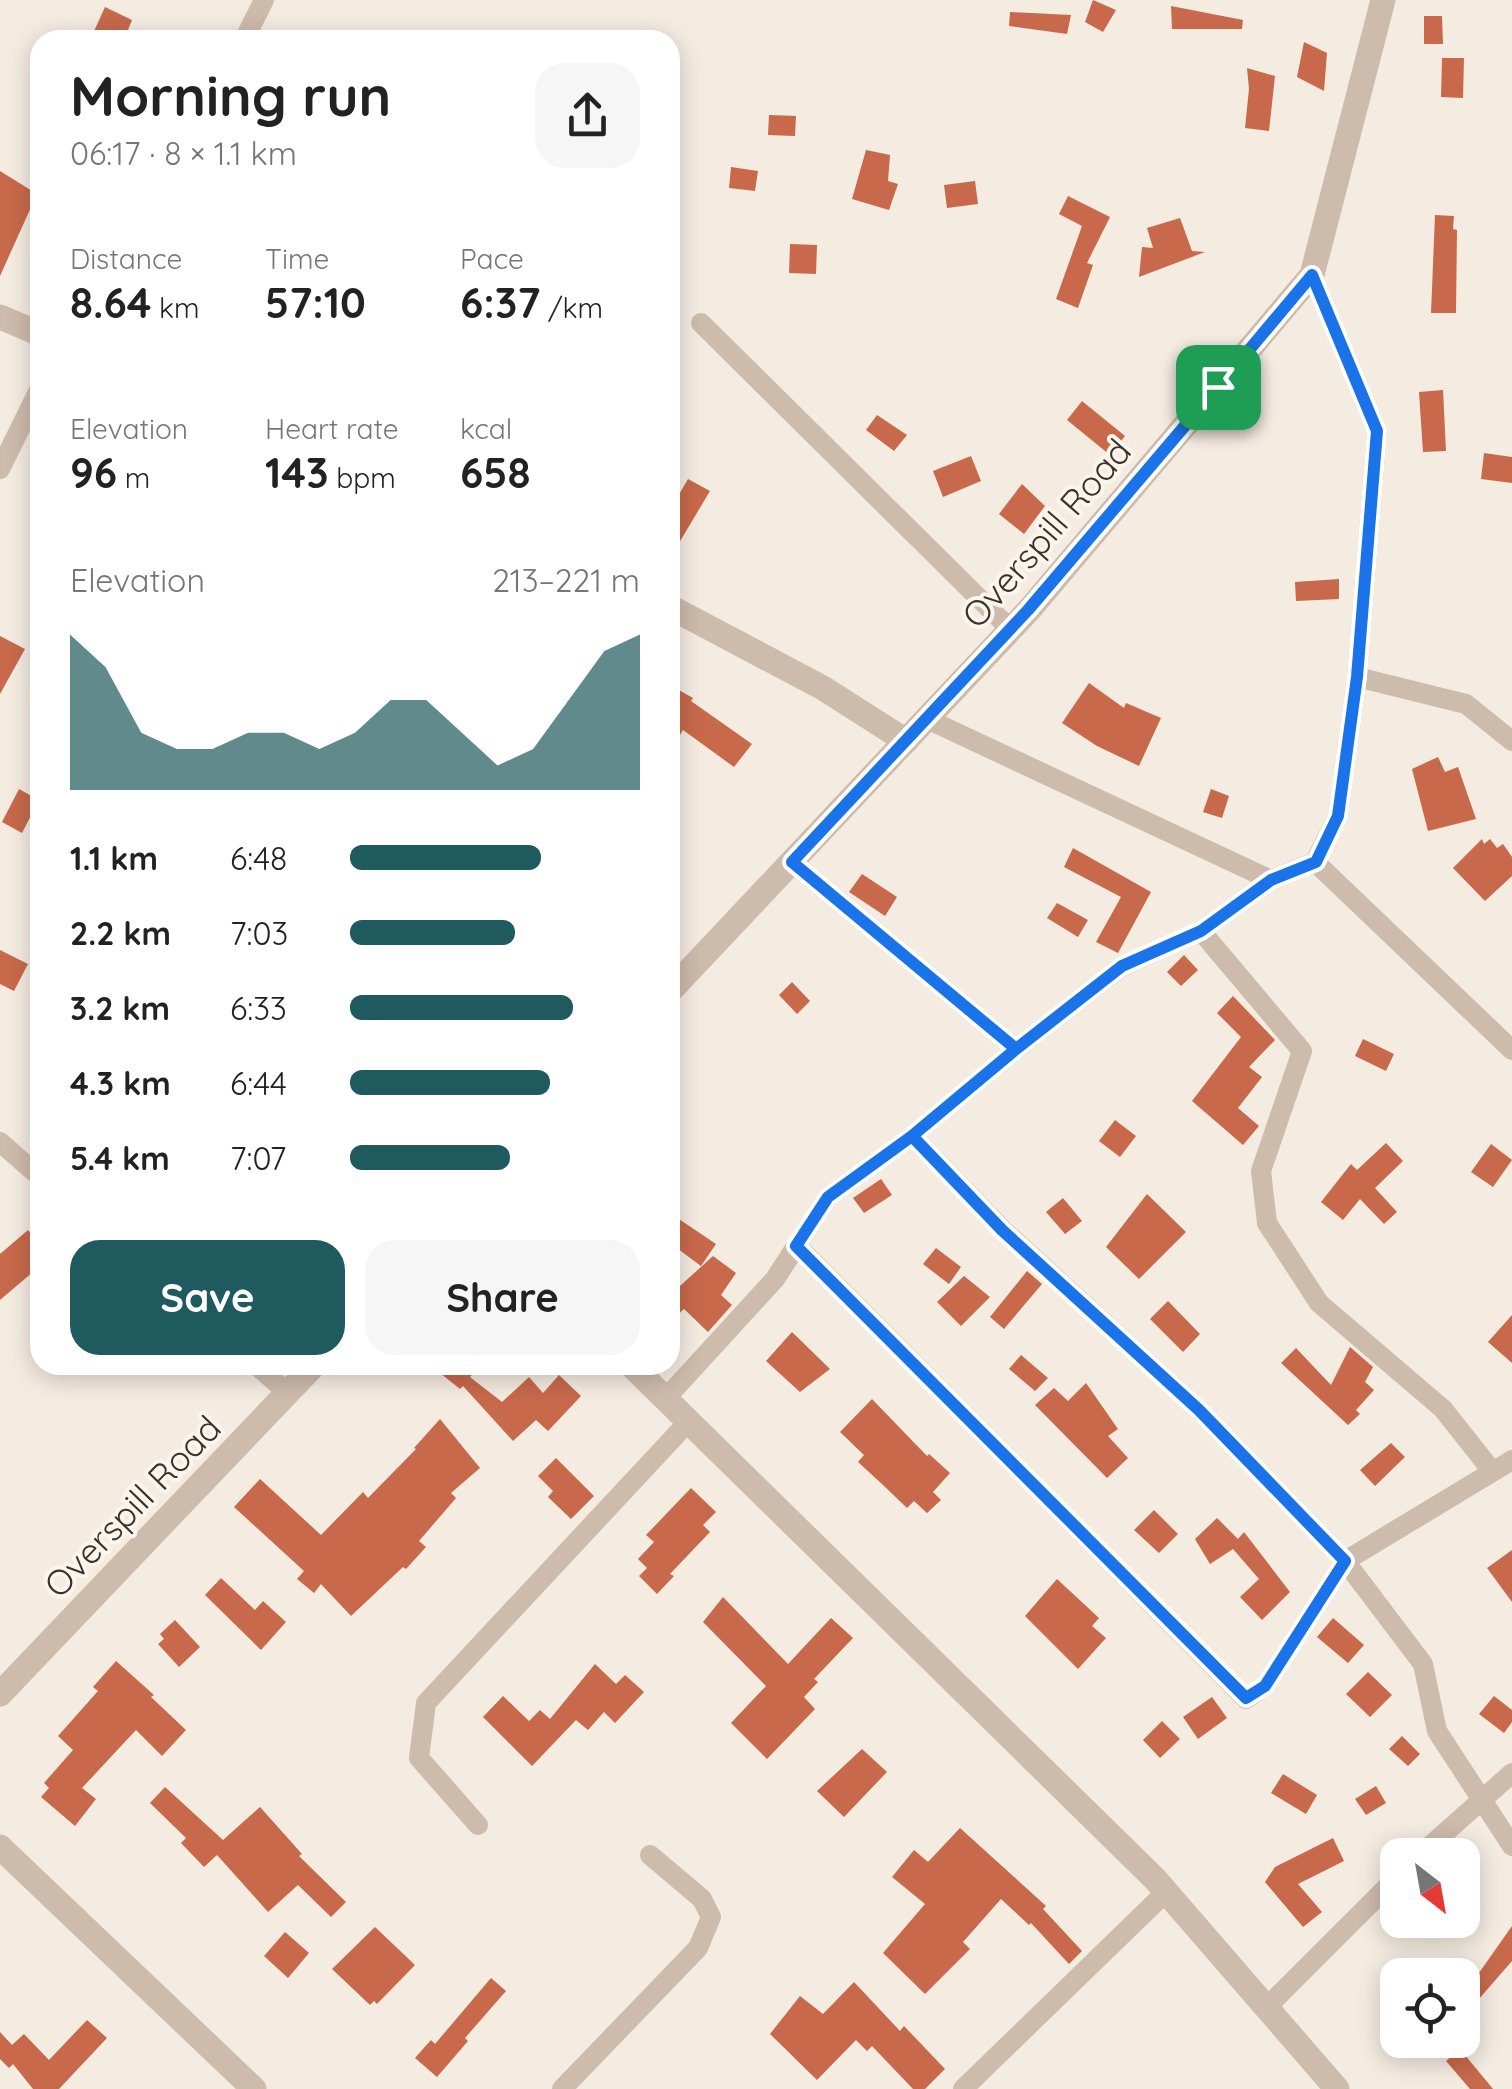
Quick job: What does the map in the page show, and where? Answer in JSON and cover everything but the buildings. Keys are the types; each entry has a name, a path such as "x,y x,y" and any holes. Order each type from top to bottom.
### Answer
{"street":[{"path":"249,30 264,0"},
{"name":"Overspill Road","path":"680,980 1011,630 1312,275 1383,0"},
{"path":"667,1398 775,1279 828,1197 912,1136 1122,966 1201,931 1271,880 1316,862 1338,816 1357,677 1377,431 1312,275"},
{"path":"0,317 30,330"},
{"path":"701,323 1011,630"},
{"path":"0,469 30,408"},
{"path":"680,611 793,671 906,741"},
{"path":"1357,677 1466,704 1512,740"},
{"path":"927,719 1271,880"},
{"path":"792,862 1016,1049"},
{"path":"1316,862 1512,1050"},
{"path":"1201,931 1302,1051 1261,1171 1268,1223 1319,1302 1443,1409 1492,1472"},
{"path":"912,1136 1002,1230 1199,1410 1345,1561 1423,1664 1437,1731 1512,1846"},
{"path":"0,1142 30,1168"},
{"path":"796,1246 1246,1698 1265,1686 1345,1561 1512,1460"},
{"path":"267,1375 288,1393"},
{"name":"Overspill Road","path":"0,1694 305,1375"},
{"path":"643,1375 1166,1892 1336,2089"},
{"path":"478,1824 418,1758 426,1704 690,1420"},
{"path":"1438,1838 1512,1773"},
{"path":"0,1848 254,2089"},
{"path":"562,2089 698,1948 711,1917 702,1899 650,1855"},
{"path":"963,2089 1166,1892"},
{"path":"1267,2006 1380,1894"}],"route":[{"path":"1218,387 1028,610 792,862 1016,1049 912,1136 828,1197 796,1246 1246,1698 1265,1686 1345,1561 1199,1410 1002,1230 912,1136 1122,966 1201,931 1271,880 1316,862 1338,816 1357,677 1377,431 1312,275 1218,387"}]}
